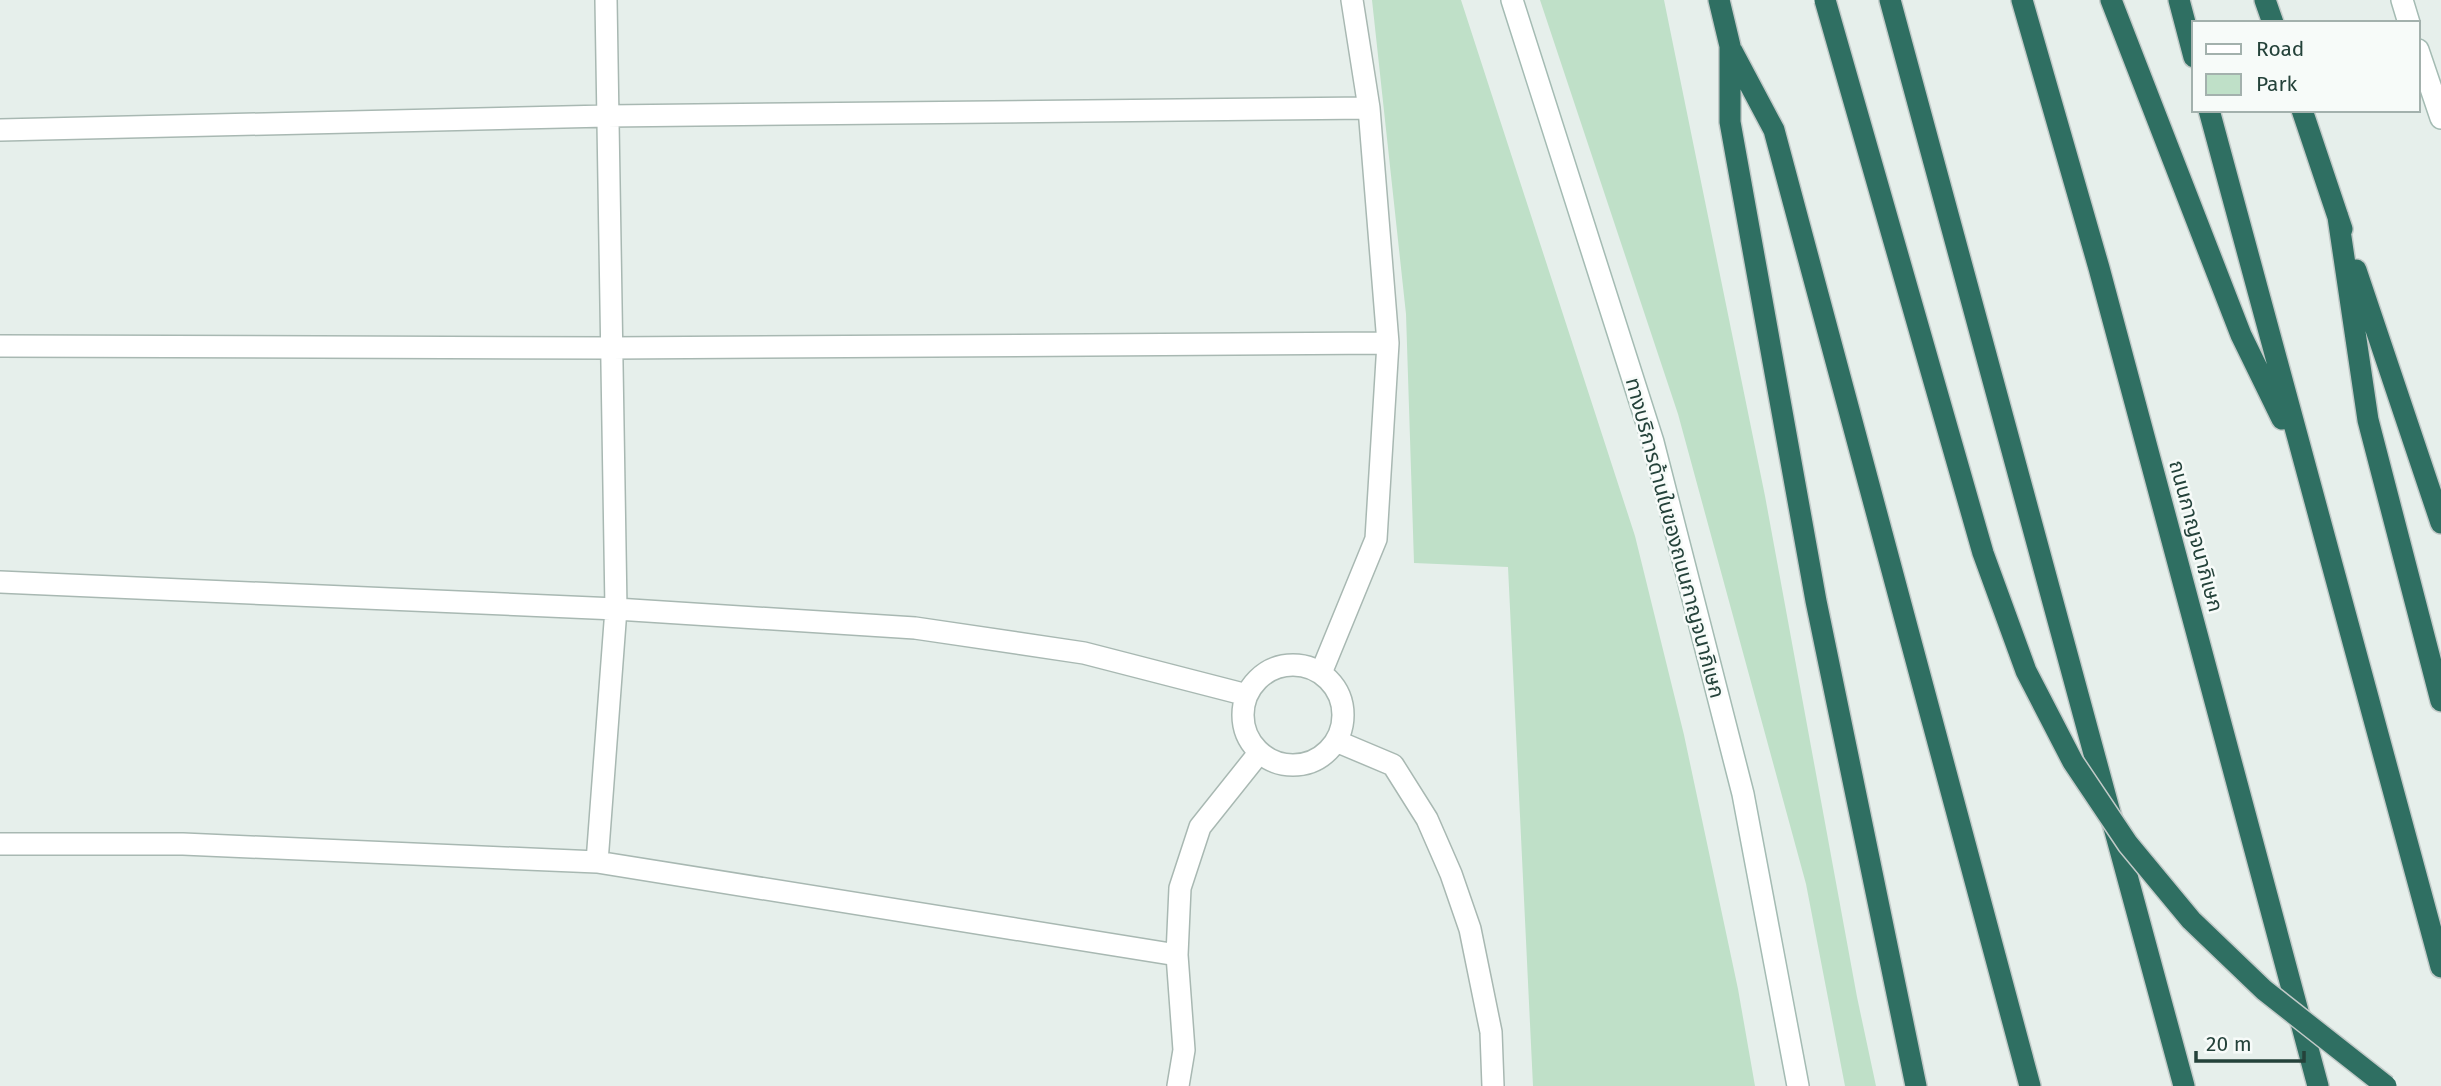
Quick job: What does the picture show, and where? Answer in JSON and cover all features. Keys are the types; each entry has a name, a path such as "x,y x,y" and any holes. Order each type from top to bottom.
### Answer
{"highway":[{"path":"1719,0 1730,46 1730,122 1816,601 1916,1086"},
{"path":"1825,0 1983,554 2031,682 2073,762 2128,844 2191,920 2264,990 2386,1086"},
{"path":"1890,0 2184,1086"},
{"name":"ถนนกาญจนาภิเษก","path":"2022,0 2102,282 2318,1086"},
{"path":"2111,0 2241,335 2304,464"},
{"path":"2179,0 2192,49"},
{"path":"2265,0 2272,21"},
{"path":"1730,46 1774,130 2029,1086"},
{"path":"2210,112 2441,967"},
{"path":"2303,112 2441,523"},
{"path":"2338,217 2368,420 2441,701"}],"street":[{"path":"597,862 616,609 606,0"},
{"path":"1321,673 1376,539 1388,343 1369,108 1352,0"},
{"name":"ทางบริการด้านในของถนนกาญจนาภิเษก","path":"1512,0 1653,442 1743,794 1798,1086"},
{"path":"2402,0 2408,21"},
{"path":"2420,56 2441,118"},
{"path":"0,130 607,116 1369,108"},
{"path":"0,346 611,348 1388,343"},
{"path":"0,582 616,609 915,628 1084,653 1247,695"},
{"path":"1301,665 1321,673 1335,687 1342,704 1343,723 1336,741 1321,757 1300,765 1279,763 1259,753 1247,736 1242,715 1247,695 1259,677 1279,666 1301,665"},
{"path":"1336,741 1393,765 1427,818 1451,874 1470,929 1491,1032 1493,1086"},
{"path":"1178,1086 1184,1050 1177,954 1180,888 1200,827 1259,753"},
{"path":"0,844 183,844 597,862 1177,954"}],"green space":[{"path":"1372,0 1461,0 1635,536 1684,735 1738,989 1755,1086 1533,1086 1508,567 1414,563 1406,314"},
{"path":"1540,0 1664,0 1765,496 1857,997 1876,1086 1845,1086 1806,884 1678,414"}]}
